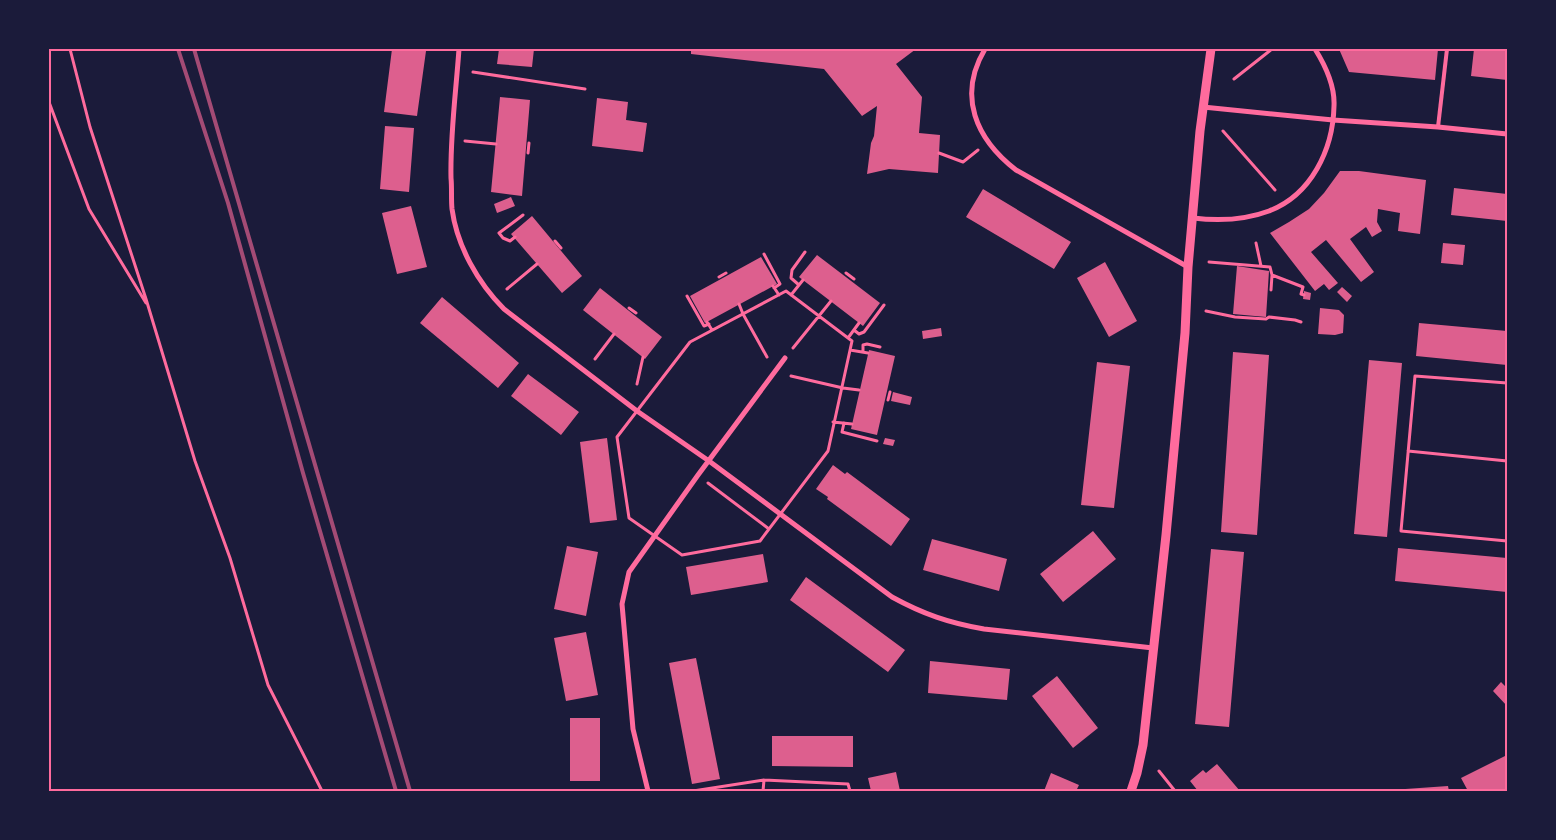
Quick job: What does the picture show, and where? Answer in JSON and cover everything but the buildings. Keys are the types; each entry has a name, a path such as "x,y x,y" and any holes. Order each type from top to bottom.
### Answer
{"street":[{"path":"459,49 451,158 452,208 466,253 476,274 504,309 637,411 709,461 892,597 917,610 957,624 984,629 1153,648"},
{"path":"985,49 974,71 971,92 976,121 995,151 1016,170 1188,267"},
{"path":"1131,791 1144,745 1167,526 1182,362 1188,267 1211,49"},
{"path":"1193,218 1227,220 1267,212 1290,200 1306,185 1320,165 1331,135 1334,106 1328,74 1315,49"},
{"path":"1204,107 1333,120 1438,126 1507,134"},
{"path":"648,791 633,730 622,604 629,572 785,358"}],"lane":[{"path":"1438,126 1447,49"}],"path":[{"path":"70,49 90,127 149,307 195,461 230,558 268,685 322,791"},
{"path":"1234,79 1272,49"},
{"path":"473,72 585,89"},
{"path":"49,102 89,209 149,307"},
{"path":"1223,131 1275,190"},
{"path":"452,140 496,144"},
{"path":"528,146 528,153"},
{"path":"939,153 963,162"},
{"path":"515,237 510,241 503,238 499,233 523,215"},
{"path":"555,241 559,247"},
{"path":"1256,243 1261,266"},
{"path":"799,285 791,278 792,270 804,252"},
{"path":"764,254 780,284 774,287 779,295"},
{"path":"1209,262 1270,267 1272,275 1271,290"},
{"path":"495,299 537,264"},
{"path":"1272,275 1303,286 1301,294 1304,295"},
{"path":"848,276 854,279"},
{"path":"791,295 803,280"},
{"path":"687,296 704,326 708,323 712,330"},
{"path":"785,358 830,301"},
{"path":"739,304 743,314"},
{"path":"854,330 859,334 864,332 884,305"},
{"path":"1206,311 1235,317 1266,319 1269,317 1301,322"},
{"path":"848,338 859,323"},
{"path":"586,371 614,334"},
{"path":"863,352 864,345 867,344 880,347"},
{"path":"850,350 868,354"},
{"path":"638,384 644,357"},
{"path":"1507,383 1415,376 1401,531 1507,541"},
{"path":"842,388 859,390"},
{"path":"834,422 852,424"},
{"path":"844,423 842,432 877,441"},
{"path":"1408,451 1507,461"},
{"path":"1159,772 1175,791"},
{"path":"693,791 764,780 848,784 850,791"},
{"path":"764,780 764,791"}],"railway":[{"path":"178,49 228,203 303,473 396,791"},
{"path":"194,49 410,791"}]}
